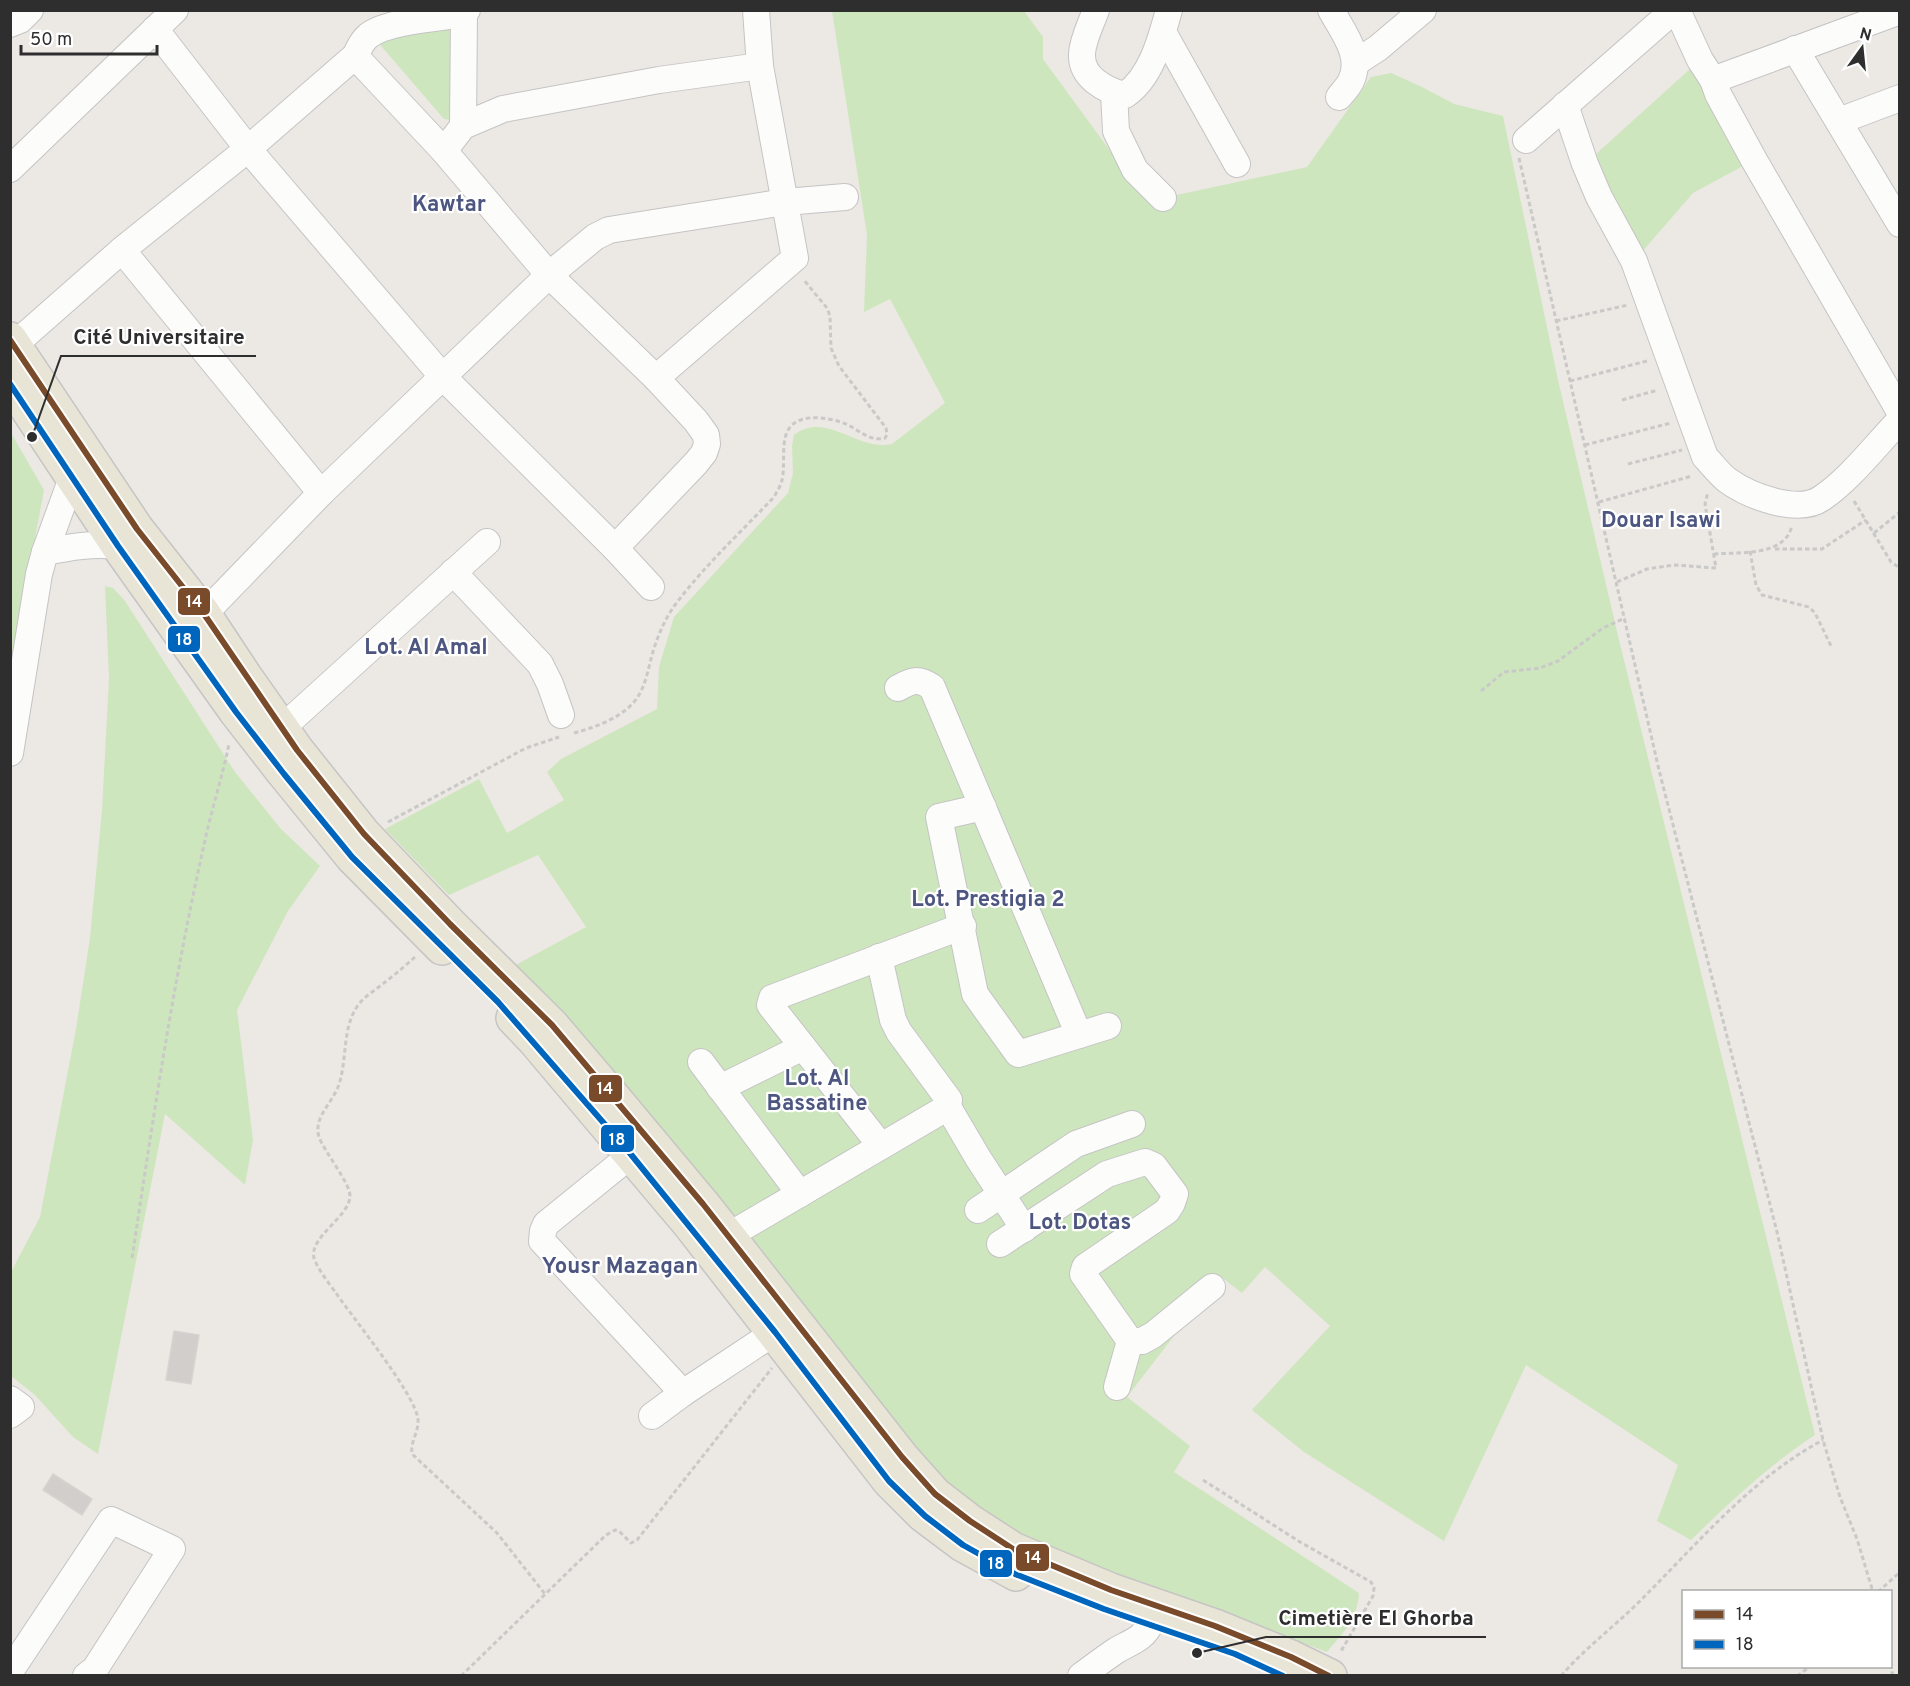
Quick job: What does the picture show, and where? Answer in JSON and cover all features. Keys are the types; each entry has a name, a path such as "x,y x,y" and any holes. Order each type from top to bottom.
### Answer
{"main road":[{"path":"12,342 137,530 204,614 282,728 364,834 506,995 543,1033 610,1093 728,1236 902,1457 935,1494 970,1521 1013,1549 1150,1624 1235,1654 1284,1676"},
{"path":"10,383 118,546 236,711 282,771 352,857 434,939 506,995"},
{"path":"543,1033 631,1155 782,1340 889,1481 925,1516 963,1545 1049,1590 1108,1599 1215,1626 1329,1675"}],"street":[{"path":"10,24 20,20 30,10"},
{"path":"10,169 175,10"},
{"path":"656,378 795,258 760,66 756,10"},
{"path":"1096,10 1082,50 1081,62 1086,74 1114,93 1125,95 1135,89 1151,62 1166,21"},
{"path":"1331,10 1353,51 1355,63 1351,81 1339,97"},
{"path":"1355,63 1378,48 1423,10"},
{"path":"1522,150 1565,105 1675,10 1754,160 1899,412"},
{"path":"1713,80 1899,11"},
{"path":"12,342 248,149 356,56 360,44 368,36 383,28 465,12 463,126"},
{"path":"1166,21 1237,164"},
{"path":"154,29 248,149 443,377 615,548 651,587"},
{"path":"1795,49 1839,121 1892,192 1899,224"},
{"path":"356,56 444,151 549,274 656,378 706,435 707,444 704,453 696,463 615,548"},
{"path":"444,151 463,126 503,110 659,80 760,66"},
{"path":"1114,93 1116,130 1135,170 1163,198"},
{"path":"1839,121 1899,98"},
{"path":"1565,105 1585,164 1599,196 1634,261 1705,457 1727,479 1757,496 1795,506 1820,500 1842,481 1899,420"},
{"path":"204,614 321,493 549,274 595,237 609,230 785,202 845,196"},
{"path":"122,250 321,493"},
{"path":"10,753 28,634 45,552 72,478"},
{"path":"282,728 487,542"},
{"path":"45,552 75,546 103,544 118,546"},
{"path":"453,572 540,664 561,715"},
{"path":"897,688 912,680 921,680 932,687 1079,1035"},
{"path":"983,807 939,817 975,994 1018,1054 1108,1026"},
{"path":"881,1146 770,1005 772,998 963,926"},
{"path":"728,1236 948,1107 950,1100 892,1020 879,957"},
{"path":"720,1088 803,1047"},
{"path":"701,1062 800,1194"},
{"path":"948,1107 1024,1229"},
{"path":"978,1210 1076,1144 1132,1124"},
{"path":"631,1155 546,1224 542,1241 683,1393"},
{"path":"1000,1244 1107,1174 1145,1162 1154,1166 1175,1194 1167,1211 1085,1267 1083,1274 1130,1341"},
{"path":"1130,1341 1142,1341 1153,1335 1212,1287"},
{"path":"652,1416 683,1393 782,1340"},
{"path":"1117,1387 1130,1341"},
{"path":"16,1669 111,1520 172,1549 94,1674"},
{"path":"1081,1676 1117,1650 1140,1638 1149,1629 1150,1624"}],"path":[{"path":"1522,150 1556,321 1659,770 1777,1232 1823,1440 1840,1497 1874,1590"},
{"path":"364,834 526,748 588,729 608,721 629,708 640,694 652,653 662,627 673,608 689,587 774,497 783,479 786,438 791,426 800,420 813,418 847,424 876,439 885,438 886,428 839,366 831,348 830,316 827,308 803,281 795,258"},
{"path":"1556,321 1648,300"},
{"path":"1570,381 1668,356"},
{"path":"1622,400 1679,384"},
{"path":"1585,445 1691,418"},
{"path":"1628,464 1701,445"},
{"path":"1599,502 1720,472"},
{"path":"1617,582 1647,569 1674,565 1716,568 1704,504 1720,472"},
{"path":"1842,481 1891,562 1899,568"},
{"path":"1773,549 1791,530 1795,506"},
{"path":"1874,533 1899,512"},
{"path":"1713,554 1773,549 1822,549 1866,520"},
{"path":"1750,551 1756,585 1762,595 1809,607 1815,613 1831,646"},
{"path":"1481,691 1504,672 1540,668 1558,661 1603,628 1625,618"},
{"path":"132,1258 159,1083 189,919 204,843 220,786 236,711"},
{"path":"434,939 402,969 365,997 352,1015 338,1088 318,1123 319,1136 336,1170 347,1184 350,1196 347,1206 314,1248 314,1258 330,1286 400,1383 415,1409 418,1419 417,1431 411,1446 412,1454 496,1533 545,1594"},
{"path":"461,1676 611,1531 619,1531 631,1543 637,1540 743,1402 782,1340"},
{"path":"1561,1676 1715,1525 1776,1469 1823,1440"},
{"path":"1203,1480 1300,1542 1371,1582 1374,1588 1373,1596 1329,1675"},
{"path":"1877,1590 1899,1572"}],"green space":[{"path":"832,11 1024,11 1043,37 1043,59 1116,159 1163,198 1307,167 1371,77 1391,73 1454,104 1503,116 1558,380 1620,644 1815,1435 1766,1471 1691,1540 1657,1521 1678,1465 1526,1365 1444,1541 1304,1452 1252,1410 1330,1326 1265,1267 1242,1293 1220,1276 1127,1397 1190,1446 1174,1472 1359,1593 1356,1611 1327,1652 1046,1549 986,1518 927,1474 512,967 586,927 538,855 449,895 385,829 479,779 507,833 564,800 547,772 561,759 657,709 659,667 674,617 788,493 793,473 794,435 806,429 818,427 879,445 892,444 945,403 890,299 864,312 867,235"},
{"path":"452,22 452,120 444,119 376,40"},
{"path":"1700,60 1754,160 1693,193 1634,261 1585,164"},
{"path":"11,433 44,490 11,668"},
{"path":"105,586 113,588 125,601 235,772 281,829 320,866 288,911 237,1010 253,1140 245,1185 165,1114 98,1454 73,1437 35,1395 11,1376 11,1272 40,1217 76,1029 90,938 102,810 109,679"}],"building":[{"path":"174,1331 199,1335 191,1384 166,1380"},
{"path":"53,1474 92,1499 82,1515 43,1490"}],"transit line":[{"name":"14","path":"10,340 137,529 204,614 297,750 364,834 450,924 552,1025 703,1204 902,1457 935,1494 970,1521 1013,1549 1111,1590 1215,1626 1291,1657 1329,1676"},
{"name":"18","path":"10,384 118,546 236,712 284,774 352,857 498,1002 629,1152 775,1332 889,1481 925,1516 963,1545 1015,1574 1104,1609 1235,1654 1283,1676"}],"place":[{"name":"Cité Universitaire","path":"32,437"},
{"name":"Cimetière El Ghorba","path":"1197,1653"}],"district":[{"name":"Kawtar","path":"449,205"},
{"name":"Douar Isawi","path":"1661,521"},
{"name":"Lot. Al Amal","path":"426,648"},
{"name":"Lot. Prestigia 2","path":"988,900"},
{"name":"Lot. Al Bassatine","path":"817,1092"},
{"name":"Lot. Dotas","path":"1080,1223"},
{"name":"Yousr Mazagan","path":"620,1267"}]}
